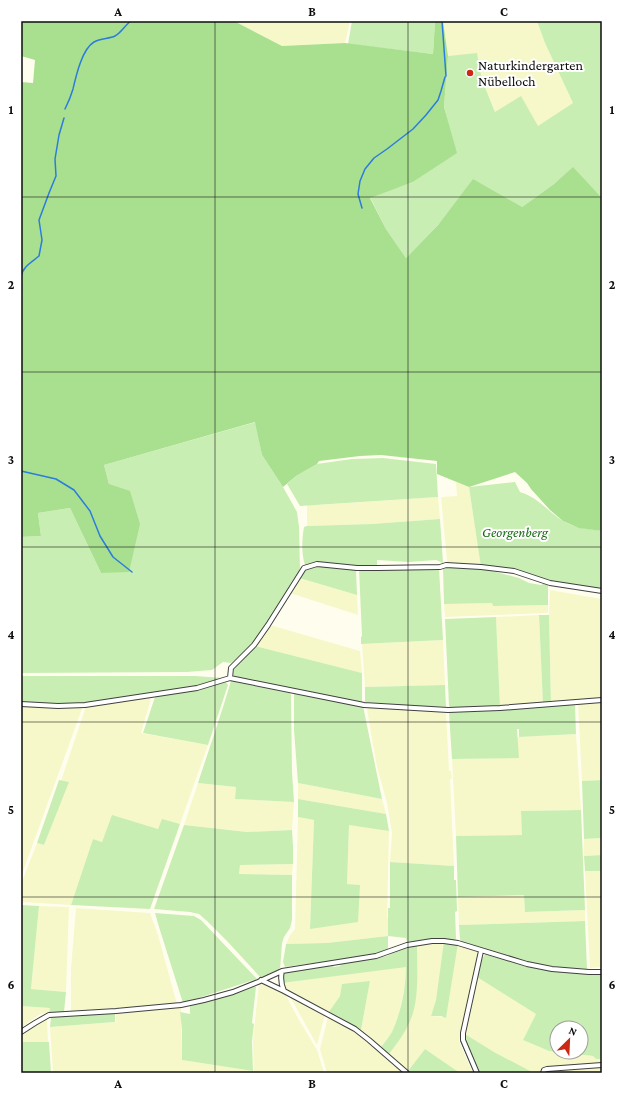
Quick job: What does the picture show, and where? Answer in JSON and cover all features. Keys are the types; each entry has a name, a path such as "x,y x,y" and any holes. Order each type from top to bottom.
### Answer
{"street":[{"path":"230,678 231,668 254,645 304,568 316,564 378,568 440,567 446,565 481,567 514,571 550,583 602,591"},
{"path":"21,704 58,706 85,705 197,688 230,678 364,705 448,710 500,708 602,700"},
{"path":"21,1032 49,1015 181,1005 233,992 282,971 376,956 407,945 432,941 458,943 527,964 552,969 602,972"},
{"path":"477,1073 462,1040 481,951"},
{"path":"282,971 280,978 284,991"},
{"path":"261,980 355,1029 406,1073"},
{"path":"543,1073 547,1068 602,1065"}],"green space":[{"path":"21,21 234,21 282,46 345,43 433,54 435,21 443,21 448,56 444,107 457,153 413,182 370,198 386,229 406,258 439,224 473,179 522,207 554,184 573,167 602,198 602,531 579,528 563,521 550,510 527,483 515,472 469,487 437,474 437,461 381,455 319,461 317,464 296,476 283,487 262,455 255,422 104,465 109,484 130,491 140,524 129,572 101,573 70,508 38,513 41,536 21,537 21,82 33,83 35,60 21,56"},
{"path":"234,21 350,21 345,43 282,46"},
{"path":"352,21 435,21 433,54 348,44"},
{"path":"443,21 537,21 545,43 573,103 538,127 495,112 482,80 477,54 448,56"},
{"path":"537,21 602,21 602,198 573,168 522,207 439,224 406,258 386,229 370,197 413,182 456,153 444,107 448,56 477,53 482,80 495,112 521,96 538,126 573,103 545,43"},
{"path":"256,422 262,455 297,512 299,527 300,569 253,645 231,663 223,662 212,670 187,672 21,673 21,537 41,536 38,513 70,508 101,573 109,484 104,465"},
{"path":"383,458 436,464 438,497 300,506 287,484 296,476 317,464 352,459"},
{"path":"456,482 469,487 481,566 449,564 447,561 441,497 457,496"},
{"name":"Georgenberg","path":"515,482 520,492 538,501 563,521 577,527 602,531 602,591 550,583 514,571 481,567 469,487"},
{"path":"438,497 440,519 372,524 307,526 307,505"},
{"path":"440,519 443,563 436,560 409,562 377,560 377,566 322,562 305,565 302,546 304,527"},
{"path":"318,565 356,569 357,595 299,578 304,570"},
{"path":"445,566 481,568 519,578 529,583 541,585 545,583 548,584 548,605 493,606 492,603 444,604 443,569"},
{"path":"439,568 443,640 361,644 362,636 359,569"},
{"path":"298,578 357,595 358,615 290,593"},
{"path":"550,590 602,599 602,697 551,702 549,615"},
{"path":"492,603 493,606 548,605 548,613 445,617 444,604"},
{"path":"539,615 543,705 500,708 496,617"},
{"path":"539,615 549,615 551,704 543,705"},
{"path":"496,617 500,706 451,708 449,706 445,619"},
{"path":"270,625 360,651 362,673 255,646"},
{"path":"443,640 445,685 365,687 362,644"},
{"path":"255,646 362,673 362,702 292,690 233,676 234,669"},
{"path":"21,676 195,676 225,679 196,687 83,703 57,704 21,701"},
{"path":"231,681 290,693 294,802 235,799 236,787 198,783"},
{"path":"226,682 228,685 208,745 143,733 155,697 197,690"},
{"path":"445,685 446,707 365,702 365,687"},
{"path":"294,693 363,706 382,799 298,783 294,730"},
{"path":"149,698 151,699 141,733 208,745 180,824 162,820 158,829 112,816 102,842 93,839 71,905 21,902 21,884 37,843 44,845 68,782 61,781 86,706"},
{"path":"602,702 602,780 582,781 578,704"},
{"path":"575,704 576,734 519,737 519,729 517,729 519,758 452,759 449,713 451,711 513,709"},
{"path":"21,705 83,706 21,877"},
{"path":"368,707 446,711 449,771 451,771 452,779 450,779 454,866 390,862 392,833 387,803 377,767 367,710"},
{"path":"576,734 581,810 521,811 523,835 456,836 452,759 518,758 517,737"},
{"path":"59,780 69,782 44,845 37,843"},
{"path":"602,780 602,838 584,839 582,781"},
{"path":"198,783 236,787 235,799 294,802 292,830 247,832 184,825"},
{"path":"298,783 382,799 386,814 298,799"},
{"path":"298,799 386,814 389,831 349,825 347,884 360,885 358,922 310,929 314,820 298,817"},
{"path":"581,810 585,910 525,912 524,895 458,897 456,836 522,835 521,811"},
{"path":"112,815 158,829 162,819 180,824 150,909 71,905 93,839 102,842"},
{"path":"298,817 314,820 310,928 359,885 347,884 349,824 389,831 388,936 327,943 286,944 290,935 295,929"},
{"path":"184,825 247,832 292,830 293,864 240,865 239,874 292,875 292,920 290,928 282,943 280,970 261,978 227,941 199,914 154,909"},
{"path":"602,838 602,855 584,856 584,839"},
{"path":"602,855 602,871 585,871 584,856"},
{"path":"390,862 454,866 457,911 455,912 455,941 431,939 407,942 406,938 388,936 388,908 390,908"},
{"path":"293,864 292,875 239,874 240,865"},
{"path":"585,871 602,871 602,967 590,968"},
{"path":"524,895 525,912 585,910 585,921 459,925 458,897"},
{"path":"21,905 39,906 31,989 66,992 64,1012 49,1013 50,1008 21,1006"},
{"path":"39,906 69,907 66,992 31,989"},
{"path":"76,908 150,913 158,935 177,1004 71,1011 71,968"},
{"path":"155,913 194,916 201,920 257,979 183,1003"},
{"path":"585,921 587,969 564,968 524,961 462,943 460,939 459,925"},
{"path":"388,936 388,952 329,964 329,961 285,967 283,962 286,944 327,943"},
{"path":"444,941 458,943 446,1018 441,1016 431,1016 436,1000"},
{"path":"432,942 444,942 436,1000 431,1016 446,1017 457,945 478,951 479,954 459,1041 473,1073 460,1073 425,1049 408,1071 389,1054 403,1035 417,965 417,945"},
{"path":"417,945 417,988 413,1013 406,1030 389,1054 381,1047 392,1032 398,1016 404,992 406,967 282,983 283,972 332,965 334,967 340,966 341,964 387,956 405,947"},
{"path":"485,954 519,964 548,970 602,974 602,1059 596,1059 593,1056 589,1056 589,1020 549,1020 549,1051 523,1040 536,1014 477,977"},
{"path":"406,966 406,981 399,1013 392,1033 381,1047 361,1030 370,981 340,996 328,1013 286,990 282,983"},
{"path":"477,977 536,1014 523,1040 549,1051 549,1060 589,1060 589,1056 593,1056 596,1059 602,1059 602,1063 547,1067 542,1073 534,1073 494,1052 465,1034"},
{"path":"370,981 361,1030 328,1013 340,996 342,984"},
{"path":"263,982 284,992 317,1050 324,1073 254,1073 253,1042 255,1020 259,984"},
{"path":"254,985 256,987 252,1023 254,1024 252,1041 253,1071 182,1060 182,1029 180,1012 190,1014 190,1005"},
{"path":"289,995 325,1015 317,1045"},
{"path":"181,1005 182,1060 253,1071 253,1073 53,1073 50,1027 116,1022 116,1011"},
{"path":"21,1006 50,1008 49,1013 40,1014 21,1028"},
{"path":"115,1013 115,1022 50,1027 51,1017"},
{"path":"328,1017 357,1034 403,1073 327,1073 320,1049"},
{"path":"45,1019 47,1020 48,1042 21,1042 21,1035"},
{"path":"465,1034 494,1052 534,1073 479,1073 465,1041"},
{"path":"21,1042 49,1042 51,1073 21,1073"},
{"path":"425,1049 460,1073 410,1073 408,1071"},
{"path":"602,1065 602,1073 554,1073 554,1069"}],"waterway":[{"path":"65,109 72,92 80,63 86,50 94,42 115,36 131,21"},
{"path":"442,21 446,76"},
{"path":"362,208 358,194 360,181 365,169 374,158 413,129 426,115 438,100 445,77"},
{"path":"21,293 21,277 23,270 39,256 42,240 39,220 56,176 55,159 59,135 64,118"},
{"path":"21,471 56,479 74,490 90,511 100,536 113,557 132,572"},
{"path":"461,1041 475,1073"}],"place":[{"name":"Naturkindergarten Nübelloch","path":"470,73"}]}
